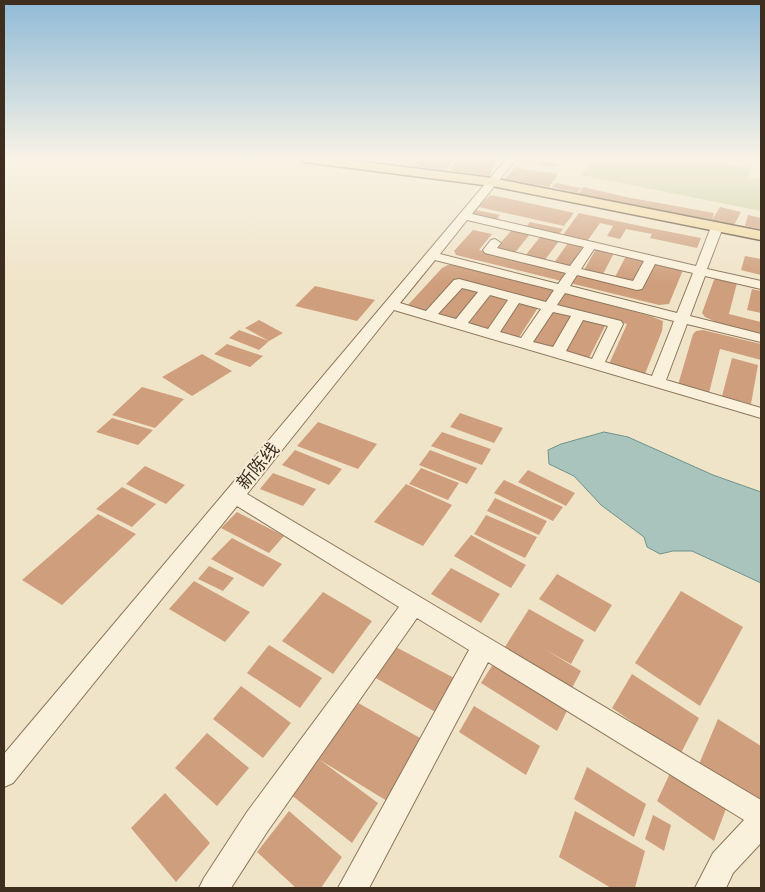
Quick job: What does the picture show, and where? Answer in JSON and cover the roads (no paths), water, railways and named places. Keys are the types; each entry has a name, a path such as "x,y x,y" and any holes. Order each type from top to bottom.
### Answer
{"main road":[{"path":"578,200 761,236"}],"street":[{"name":"新陈线","path":"4,774 477,200"},
{"path":"464,216 591,245 638,286 651,259"},
{"path":"657,382 717,228"},
{"path":"517,257 536,233"},
{"path":"548,264 565,239"},
{"path":"495,243 488,250 574,271 651,259 761,285"},
{"path":"524,344 591,245"},
{"path":"432,256 761,338"},
{"path":"429,316 459,282 616,324 596,365"},
{"path":"459,325 487,290"},
{"path":"491,334 516,298"},
{"path":"391,305 761,413"},
{"path":"557,353 579,314"},
{"path":"234,495 761,815"},
{"path":"214,888 258,822 414,604"},
{"path":"353,888 484,646"},
{"path":"710,888 723,863 761,823"}],"water":[{"path":"604,432 628,437 713,475 761,492 761,583 692,551 673,551 660,554 647,547 644,537 601,505 574,476 549,464 548,450 561,444"}]}
